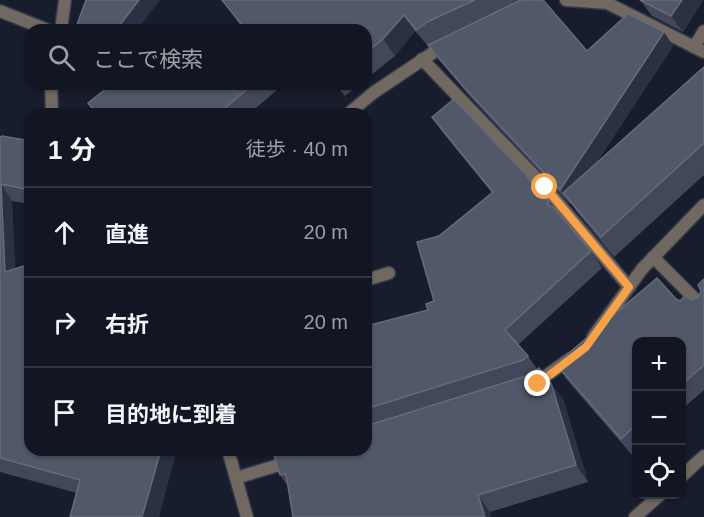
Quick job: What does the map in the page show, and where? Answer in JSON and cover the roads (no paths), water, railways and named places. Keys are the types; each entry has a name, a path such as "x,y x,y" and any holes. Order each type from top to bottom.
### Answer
{"street":[{"path":"62,24 65,0"},
{"path":"566,0 607,3 699,49 704,32"},
{"path":"0,11 33,24"},
{"path":"355,108 372,93 422,59 454,41"},
{"path":"422,59 545,187 629,287"},
{"path":"51,90 52,108"},
{"path":"515,391 538,384 582,350 653,257 704,205"},
{"path":"653,257 704,308"},
{"path":"372,278 389,273"},
{"path":"230,456 247,517"},
{"path":"686,472 704,456"},
{"path":"236,478 304,457"},
{"path":"635,517 655,499"}]}
